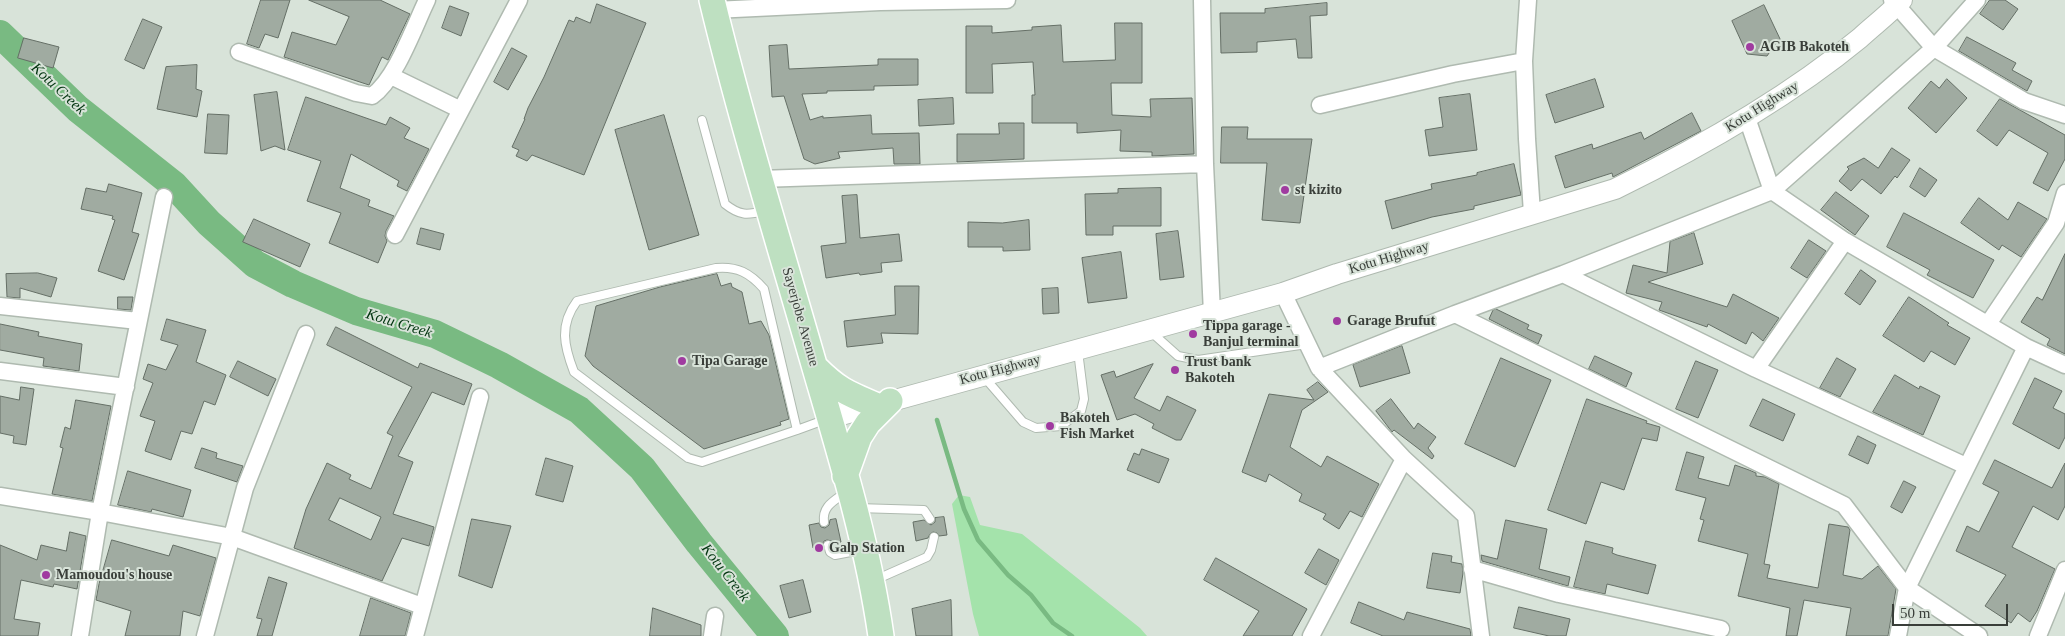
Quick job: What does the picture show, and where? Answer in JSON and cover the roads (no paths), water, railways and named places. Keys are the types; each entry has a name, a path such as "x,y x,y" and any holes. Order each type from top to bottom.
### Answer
{"main road":[{"name":"Sayerjobe Avenue","path":"713,5 760,179 866,549 881,636"},
{"path":"815,366 833,385 844,392 883,403 859,437 850,491"}],"street":[{"path":"238,52 356,93 372,96 378,92 391,76 427,0"},
{"path":"395,235 519,0"},
{"path":"713,5 1007,0"},
{"path":"1202,0 1205,164 1212,313"},
{"path":"1528,0 1524,61 1532,213"},
{"path":"1319,368 1772,191 1934,48 1977,0"},
{"path":"1898,2 1934,48 2024,101 2065,115"},
{"name":"Kotu Highway","path":"830,418 1283,293 1337,274 1615,189 1652,171 1747,118 1840,54 1898,2"},
{"path":"1320,105 1452,74 1524,61"},
{"path":"391,76 461,110"},
{"path":"1747,118 1772,191 1845,241 2026,347 2065,365"},
{"path":"760,179 1205,164"},
{"path":"1988,324 2061,225 2065,193"},
{"path":"80,636 100,512 164,197"},
{"path":"1756,368 1845,241"},
{"path":"1563,274 1756,368 1966,466"},
{"path":"1283,293 1319,368 1404,459 1466,516 1481,636"},
{"path":"0,306 138,321"},
{"path":"1455,314 1844,504 1907,588 1979,636"},
{"path":"205,636 245,488 306,334"},
{"path":"1898,636 1907,588 2026,347"},
{"path":"0,370 126,387"},
{"path":"415,636 480,397"},
{"path":"1311,636 1404,459"},
{"path":"0,496 100,512 232,537 422,606"},
{"path":"1472,569 1559,594 1721,629"},
{"path":"2038,636 2065,570"},
{"path":"712,636 715,616"}],"lane":[{"path":"702,120 725,204 735,212 747,215 769,210"},
{"path":"797,430 764,289 746,272 730,267 716,268 577,301 569,312 565,330 566,351 574,372 688,458 702,462 797,430 830,418"},
{"path":"1148,330 1178,356 1198,360 1308,344"},
{"path":"983,375 1024,422 1036,428 1061,426 1081,411 1084,398 1078,349"},
{"path":"824,522 823,514 826,506 850,491 924,510 930,519"},
{"path":"873,581 927,557 932,550 934,537"},
{"path":"828,545 830,552 835,555 866,549"}],"waterway":[{"name":"Kotu Creek","path":"0,34 78,109 174,185 209,223 255,264 293,284 356,311 435,334 499,365 579,410 642,468 699,543 775,636"},
{"path":"937,420 964,509 978,540 1008,575 1031,595 1053,623 1072,636"}],"place":[{"name":"AGIB Bakoteh","path":"1750,47"},
{"name":"st kizito","path":"1285,190"},
{"name":"Garage Brufut","path":"1337,321"},
{"name":"Tippa garage - Banjul terminal","path":"1193,334"},
{"name":"Tipa Garage","path":"682,361"},
{"name":"Trust bank Bakoteh","path":"1175,370"},
{"name":"Bakoteh Fish Market","path":"1050,426"},
{"name":"Galp Station","path":"819,548"},
{"name":"Mamoudou's house","path":"46,575"}]}
